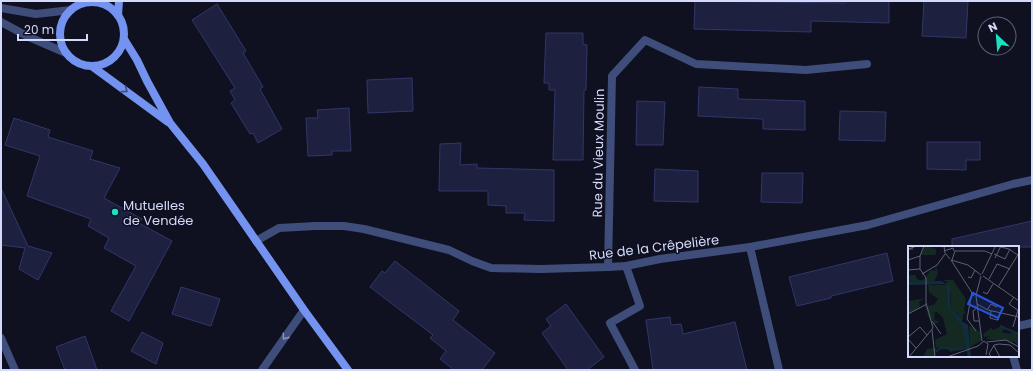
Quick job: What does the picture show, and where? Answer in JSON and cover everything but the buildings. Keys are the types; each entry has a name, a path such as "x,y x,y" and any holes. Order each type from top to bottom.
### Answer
{"main road":[{"path":"118,15 119,1"},
{"path":"84,2 94,2 112,8 118,15 122,22 124,39 121,49 114,58 104,64 93,67 78,63 66,53 61,44 61,26 64,17 71,10 84,2"},
{"path":"124,39 137,60 170,123 203,164 304,310 348,370"},
{"path":"93,67 170,123"}],"street":[{"path":"1,8 36,14 71,10"},
{"path":"1,22 29,37 66,53"},
{"name":"Rue du Vieux Moulin","path":"608,268 612,76 645,40 696,64 806,70 867,64"},
{"name":"Rue de la Crêpelière","path":"256,241 279,228 344,226 364,229 448,250 491,268 608,268 660,259 750,247 868,225 1032,180"},
{"path":"750,247 778,370"},
{"path":"626,266 640,306 610,323 635,370"},
{"path":"264,367 304,310"},
{"path":"1019,326 1032,323"},
{"path":"1,338 15,370"},
{"path":"1013,357 1017,370"}],"place":[{"name":"Mutuelles de Vendée","path":"115,212"}]}
